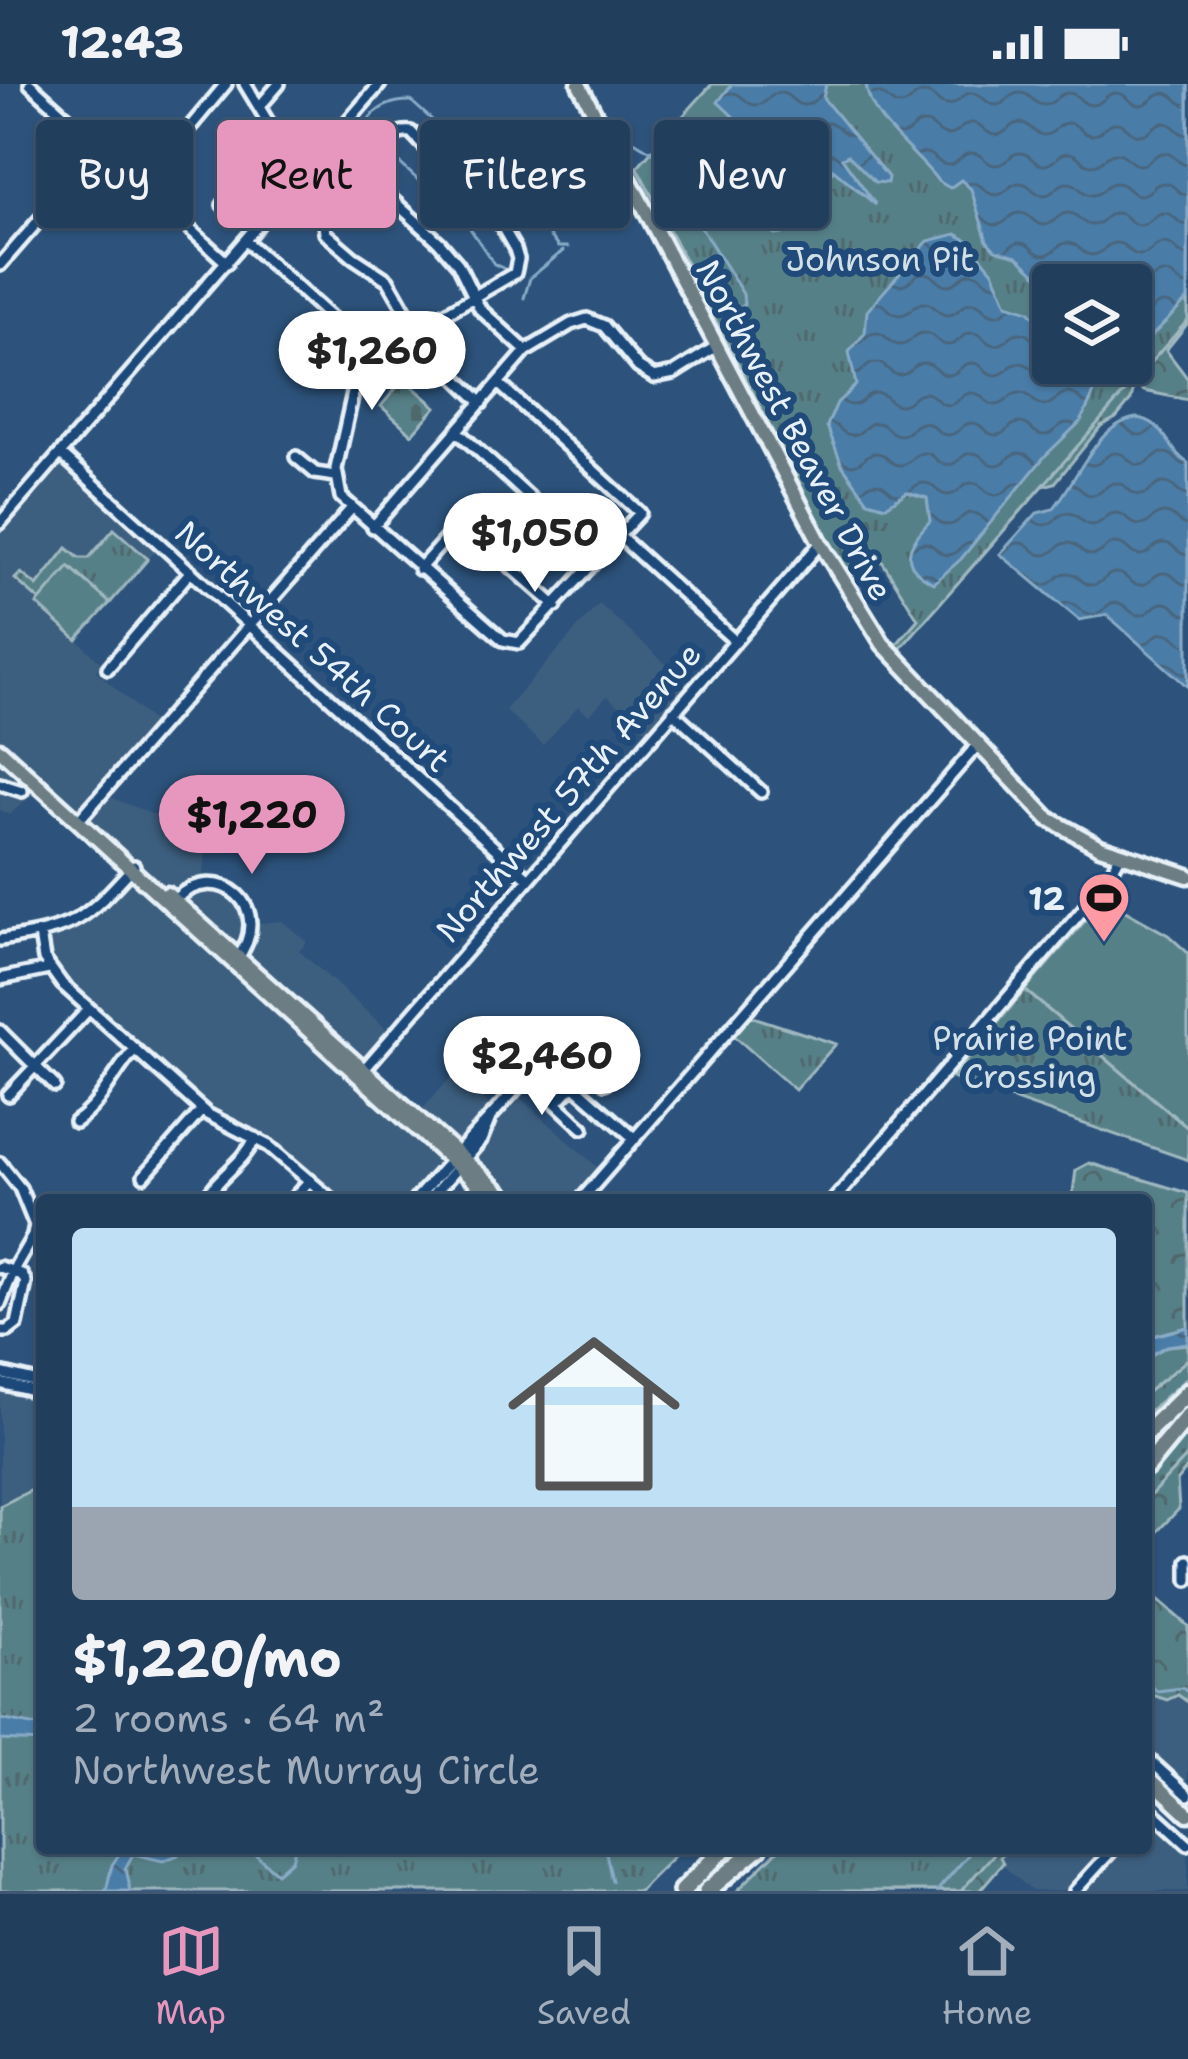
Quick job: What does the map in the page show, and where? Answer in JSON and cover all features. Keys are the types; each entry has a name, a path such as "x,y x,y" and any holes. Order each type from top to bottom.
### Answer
{"highway":[{"path":"1152,1416 1188,1388"},
{"path":"1152,1427 1188,1388"},
{"path":"1152,1448 1188,1415"},
{"path":"1152,1460 1188,1415"},
{"path":"679,1891 711,1854"},
{"path":"679,1891 719,1854"},
{"path":"704,1891 740,1854"},
{"path":"704,1891 750,1854"}],"main road":[{"name":"Northwest Beaver Drive","path":"579,84 820,544 888,650 1049,819 1078,838 1188,876"},
{"path":"0,750 501,1194"},
{"path":"458,1160 489,1194"},
{"path":"1156,1799 1188,1814"},
{"path":"1156,1799 1188,1824"}],"street":[{"path":"30,84 69,120"},
{"path":"193,123 226,84"},
{"path":"245,84 270,120"},
{"path":"259,106 278,84"},
{"path":"349,120 380,84"},
{"path":"247,242 339,326 365,339 392,339 511,278 517,267 515,249 489,204 457,181 411,132 396,133"},
{"path":"396,204 448,250 472,298 526,351"},
{"path":"0,265 36,224"},
{"path":"188,228 227,263"},
{"path":"0,524 259,228"},
{"path":"324,228 353,257 388,280 434,358 482,403"},
{"path":"373,527 526,351 571,324 587,320 604,326 633,362 654,377 674,373 718,346"},
{"path":"365,339 335,476 341,497 503,640 519,643 640,513 498,383"},
{"path":"457,431 598,560"},
{"name":"Northwest 54th Court","path":"61,454 529,879"},
{"path":"296,457 315,473 335,476"},
{"path":"79,820 351,508"},
{"path":"418,568 453,531 467,528 556,606"},
{"path":"620,536 735,641"},
{"name":"Northwest 57th Avenue","path":"361,1073 820,544"},
{"path":"108,668 191,571"},
{"path":"673,712 761,792"},
{"path":"586,1194 976,747"},
{"path":"0,784 22,791"},
{"path":"839,1194 1104,885 1120,854"},
{"path":"0,940 40,934 84,918 132,868"},
{"path":"171,903 190,888 207,884 235,892 246,906 250,924 248,943 236,960"},
{"path":"40,934 50,969 89,1009 202,1110 255,1138 325,1194"},
{"path":"0,979 50,969"},
{"path":"8,1095 89,1009"},
{"path":"0,1031 55,1086"},
{"path":"421,1194 481,1140 506,1096 562,1039 605,1082"},
{"path":"559,1100 608,1048"},
{"path":"75,1122 95,1106 135,1049"},
{"path":"554,1068 635,1139"},
{"path":"529,1077 559,1100 583,1128"},
{"path":"144,1177 202,1110"},
{"path":"209,1194 240,1164 255,1138"},
{"path":"433,1194 458,1160"},
{"path":"0,1163 20,1188 35,1225 0,1304"},
{"path":"297,1194 310,1180"},
{"path":"0,1267 26,1279 17,1324 0,1331"},
{"path":"0,1373 36,1381"},
{"path":"0,1383 36,1392"},
{"path":"1188,1795 1156,1799 1188,1844"},
{"path":"1076,1891 1109,1854"}],"shaded area":[{"path":"61,454 162,544 78,640 101,663 96,671 159,727 102,794 177,824 214,846 208,845 201,884 235,892 251,924 282,921 307,942 299,951 391,1033 364,1069 0,742 0,523"},
{"path":"599,604 688,684 695,685 651,734 607,696 589,715 578,706 543,745 505,710"},
{"path":"0,757 37,791 9,815 0,810"},
{"path":"130,871 451,1160 420,1194 325,1194 281,1154 230,1128 54,976 40,934 68,927"},
{"path":"454,1074 492,1107 461,1146 453,1145 418,1114"},
{"path":"513,1091 605,1174 587,1194 502,1194 464,1160"},
{"path":"0,1385 36,1393 36,1488 0,1506"},
{"path":"1152,1637 1188,1668 1188,1795 1152,1762"},
{"path":"1152,1811 1188,1844 1188,1891 1032,1891 992,1856 1152,1854"}],"green space":[{"name":"Johnson Pit","path":"712,84 1188,84 1188,320 1152,361 1152,264 1032,264 1032,384 1132,384 900,649 896,645 918,619 875,550 848,578 668,228 829,228 829,120 679,120"},
{"name":"Johnson Pit","path":"654,148 654,200 637,167"},
{"path":"1188,304 1188,323 1166,350 1188,379 1188,400 1144,391 1136,384 1152,384 1152,341"},
{"path":"404,379 436,407 412,434 381,406"},
{"path":"1113,384 1135,384 1131,400 1116,418 1101,426 1055,483 1043,486 964,576 950,570"},
{"path":"114,529 148,559 110,603 70,567 40,601 15,579 21,573 37,586 67,548 79,558 89,558"},
{"path":"69,567 110,603 77,640 37,604"},
{"path":"1104,899 1168,935 1188,953 1188,1128 1025,990"},
{"name":"Prairie Point Crossing","path":"1025,990 1188,1128 1188,1160 952,1078"},
{"path":"747,1015 836,1044 795,1090 731,1033"},
{"path":"1089,1163 1188,1193 1188,1327 1152,1336 1152,1194 1073,1194 1076,1170"},
{"path":"1188,1344 1188,1359 1152,1388 1152,1355 1167,1346"},
{"path":"1188,1359 1188,1377 1152,1409 1152,1388"},
{"path":"1188,1425 1188,1455 1152,1494 1152,1469"},
{"path":"1188,1455 1188,1467 1177,1480 1179,1509 1152,1537 1152,1494"},
{"path":"36,1488 36,1854 676,1854 639,1891 0,1891 0,1506"},
{"path":"1152,1595 1188,1626 1188,1702 1178,1695 1167,1700 1152,1695"},
{"path":"774,1854 994,1854 961,1891 737,1891"},
{"path":"904,1854 1002,1854 1003,1863 979,1891 890,1891"}],"water":[{"path":"732,84 826,84 823,98 888,177 887,183 875,182 848,155 842,158 876,205 833,169 829,178 829,120 737,120 718,102"},
{"path":"866,84 1188,84 1188,299 1152,336 1152,264 1032,264 1032,270 1017,256 995,250 987,241 971,189 961,180 950,188 938,181 884,123"},
{"path":"956,234 967,240 993,271 1007,304 1032,314 1032,384 1092,384 1095,391 1081,421 1045,456 961,559 934,583 915,569 909,554 930,521 927,498 907,492 886,506 868,501 842,465 827,426 837,403 856,385 849,352 865,333 867,311 928,241"},
{"path":"1136,418 1154,424 1188,463 1188,687 1107,615 1079,620 1000,554 1037,513 1053,509 1098,442 1122,422"},
{"path":"1188,1327 1188,1343 1152,1355 1152,1336"},
{"path":"0,1719 36,1726 36,1742 0,1740"},
{"path":"119,1854 133,1854 125,1869 130,1891 106,1891"},
{"path":"133,1854 178,1854 163,1861"}],"waterway":[{"path":"368,120 385,106 411,101 524,203 558,247 568,247"},
{"path":"634,141 654,153 743,294 744,305 736,311"},
{"path":"396,160 469,227 494,264 507,270"},
{"path":"524,298 530,278 563,251"},
{"path":"1152,1686 1157,1691 1182,1688 1188,1692"},
{"path":"255,1854 277,1873 294,1854"},
{"path":"606,1854 612,1881"},
{"path":"937,1891 969,1854"}],"place":[{"name":"12","path":"1104,944"}]}
